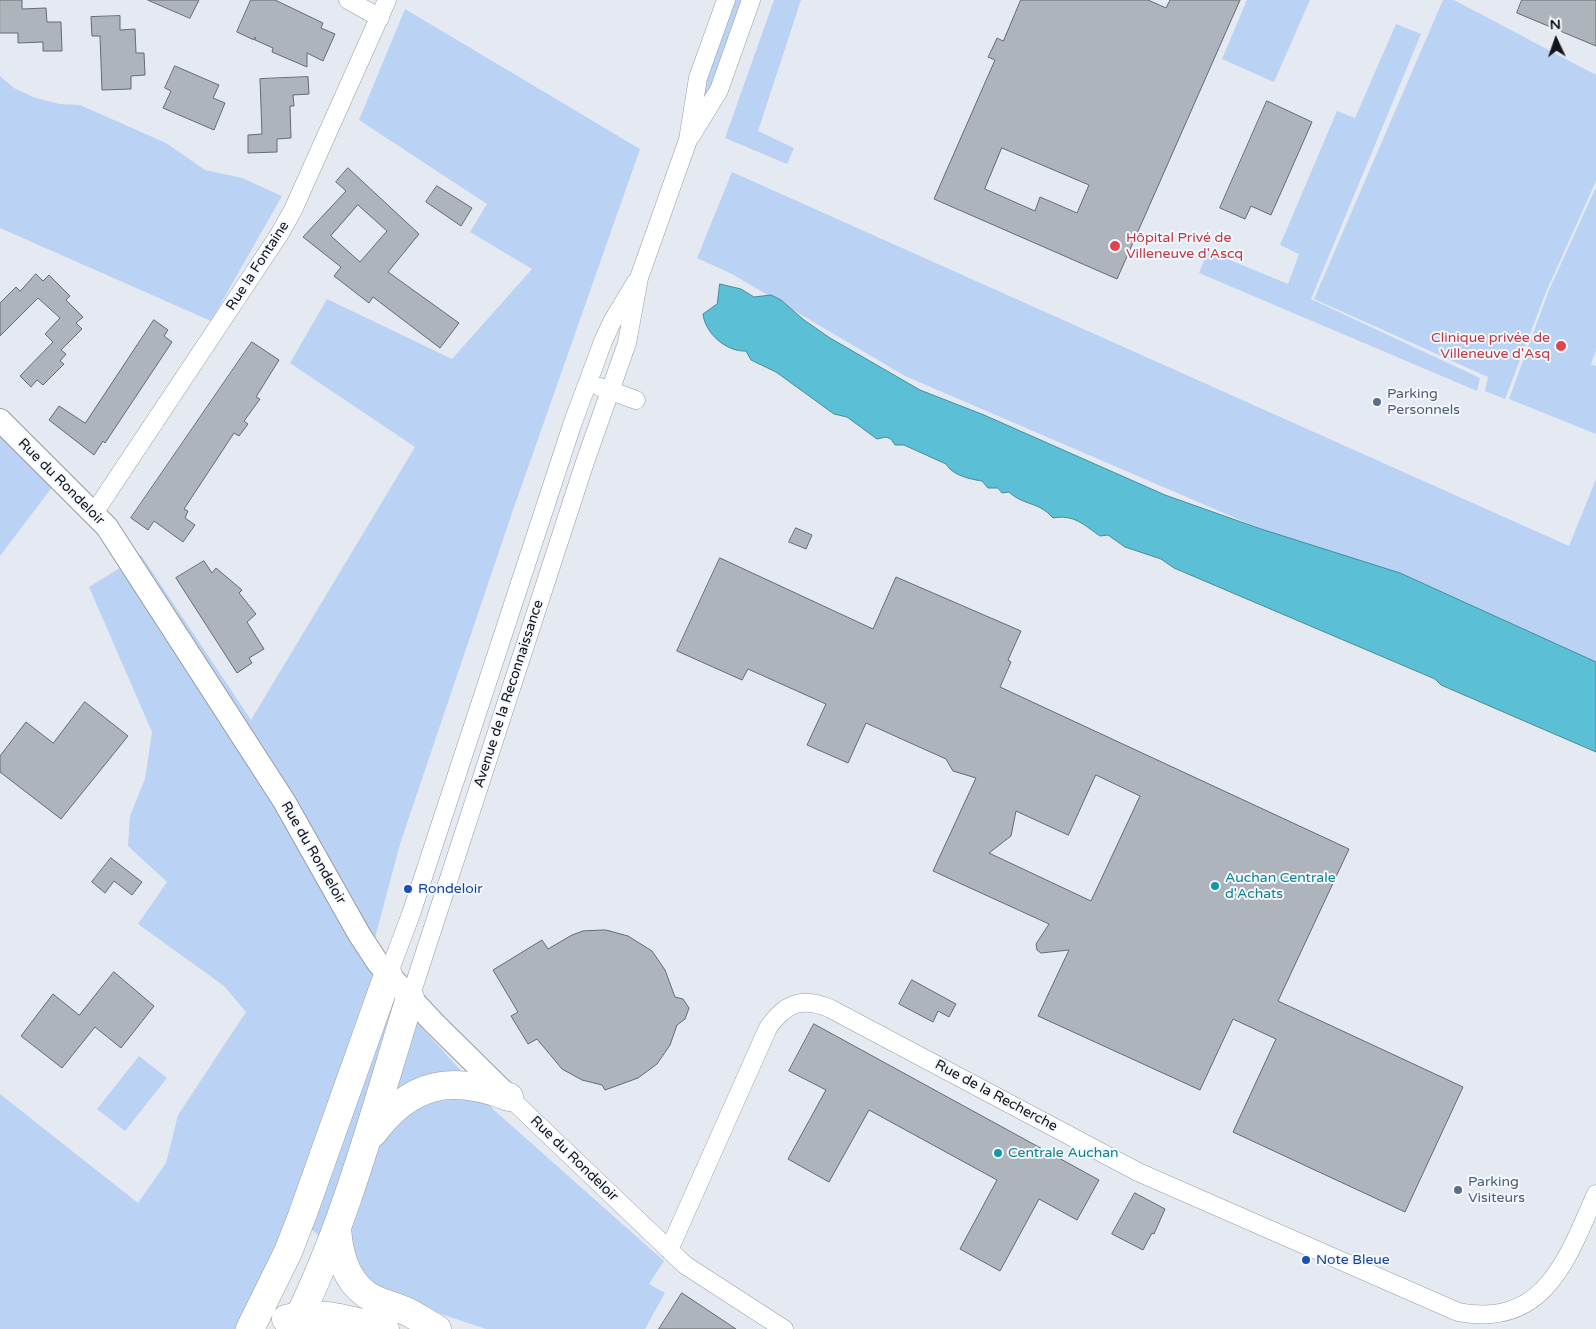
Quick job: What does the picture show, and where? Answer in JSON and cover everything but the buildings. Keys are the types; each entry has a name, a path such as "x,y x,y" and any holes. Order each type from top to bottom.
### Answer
{"main road":[{"path":"250,1329 288,1252 388,975"},
{"path":"296,1322 316,1283 367,1142 410,998"},
{"path":"367,1142 387,1114 400,1103 432,1087 467,1086 488,1089 509,1097"},
{"path":"337,1225 339,1248 343,1262 349,1275 359,1288 372,1298 410,1313 437,1329"},
{"path":"265,1329 331,1316 385,1329"}],"street":[{"path":"348,0 380,18"},
{"name":"Rue la Fontaine","path":"94,513 279,236 293,210 387,0"},
{"name":"Avenue de la Reconnaissance","path":"410,998 632,326 639,278 688,140 698,78 726,0"},
{"name":"Avenue de la Reconnaissance","path":"688,140 719,90 751,0"},
{"name":"Avenue de la Reconnaissance","path":"388,975 412,914 588,383 612,322 639,278"},
{"path":"588,383 636,400"},
{"name":"Rue du Rondeloir","path":"0,420 107,527 284,801 367,948 388,975 509,1097 685,1265 784,1329"},
{"name":"Rue de la Recherche","path":"669,1250 768,1028 782,1011 797,1003 806,1002 813,1002 831,1009 1147,1176 1463,1313 1479,1315 1510,1311 1529,1303 1545,1290 1556,1279 1565,1263 1596,1194"}],"shaded area":[{"path":"731,0 745,0 717,78 704,101 698,101"},
{"path":"774,0 801,0 758,131 794,148 787,164 725,138"},
{"path":"1247,0 1310,0 1274,82 1222,59"},
{"path":"1443,0 1454,0 1596,75 1596,181 1546,292 1505,399 1485,391 1488,377 1314,299"},
{"path":"405,9 640,149 512,513 400,844 367,968 466,1076 494,1110 664,1261 649,1284 665,1293 645,1329 486,1329 408,1303 375,1286 291,1211 267,1268 235,1329 0,1329 0,1094 138,1203 166,1163 178,1115 246,1012 224,986 138,924 167,882 128,846 130,816 145,779 152,732 89,587 141,555 251,720 415,447 290,363 327,299 452,359 532,269 470,232 487,204 359,120"},
{"path":"1396,24 1421,34 1311,299 1480,378 1477,391 1199,273 1208,251 1288,284 1299,254 1280,245 1337,111 1355,118"},
{"path":"0,76 14,88 33,97 59,104 80,105 166,143 205,170 242,178 282,196 211,321 0,228"},
{"path":"732,172 1569,546 1596,479 1596,673 905,376 732,274 697,258"},
{"name":"Clinique privée de Villeneuve d'Asq","path":"1596,187 1596,350 1591,364 1596,366 1596,434 1509,399 1549,290"},
{"path":"720,284 741,289 754,297 771,295 781,300 804,320 830,338 920,390 984,415 1165,495 1261,529 1400,573 1596,662 1596,752 1441,685 1435,679 1174,568 1161,559 1125,547 1108,535 1100,536 1078,521 1060,517 1053,518 1042,509 1020,500 1009,492 1002,493 998,488 988,488 982,481 957,474 946,464 904,445 895,445 891,439 886,437 877,439 847,417 834,414 776,372 751,360 746,351 731,348 718,340 708,328 703,314 717,304"},
{"path":"0,410 65,470 0,556"},
{"path":"139,1056 167,1078 125,1131 97,1109"}],"place":[{"name":"Hôpital Privé de Villeneuve d'Ascq","path":"1115,246"},
{"name":"Clinique privée de Villeneuve d'Asq","path":"1561,346"},
{"name":"Parking Personnels","path":"1377,402"},
{"name":"Auchan Centrale d'Achats","path":"1215,886"},
{"name":"Rondeloir","path":"408,889"},
{"name":"Centrale Auchan","path":"998,1153"},
{"name":"Parking Visiteurs","path":"1458,1190"},
{"name":"Note Bleue","path":"1306,1260"}]}
